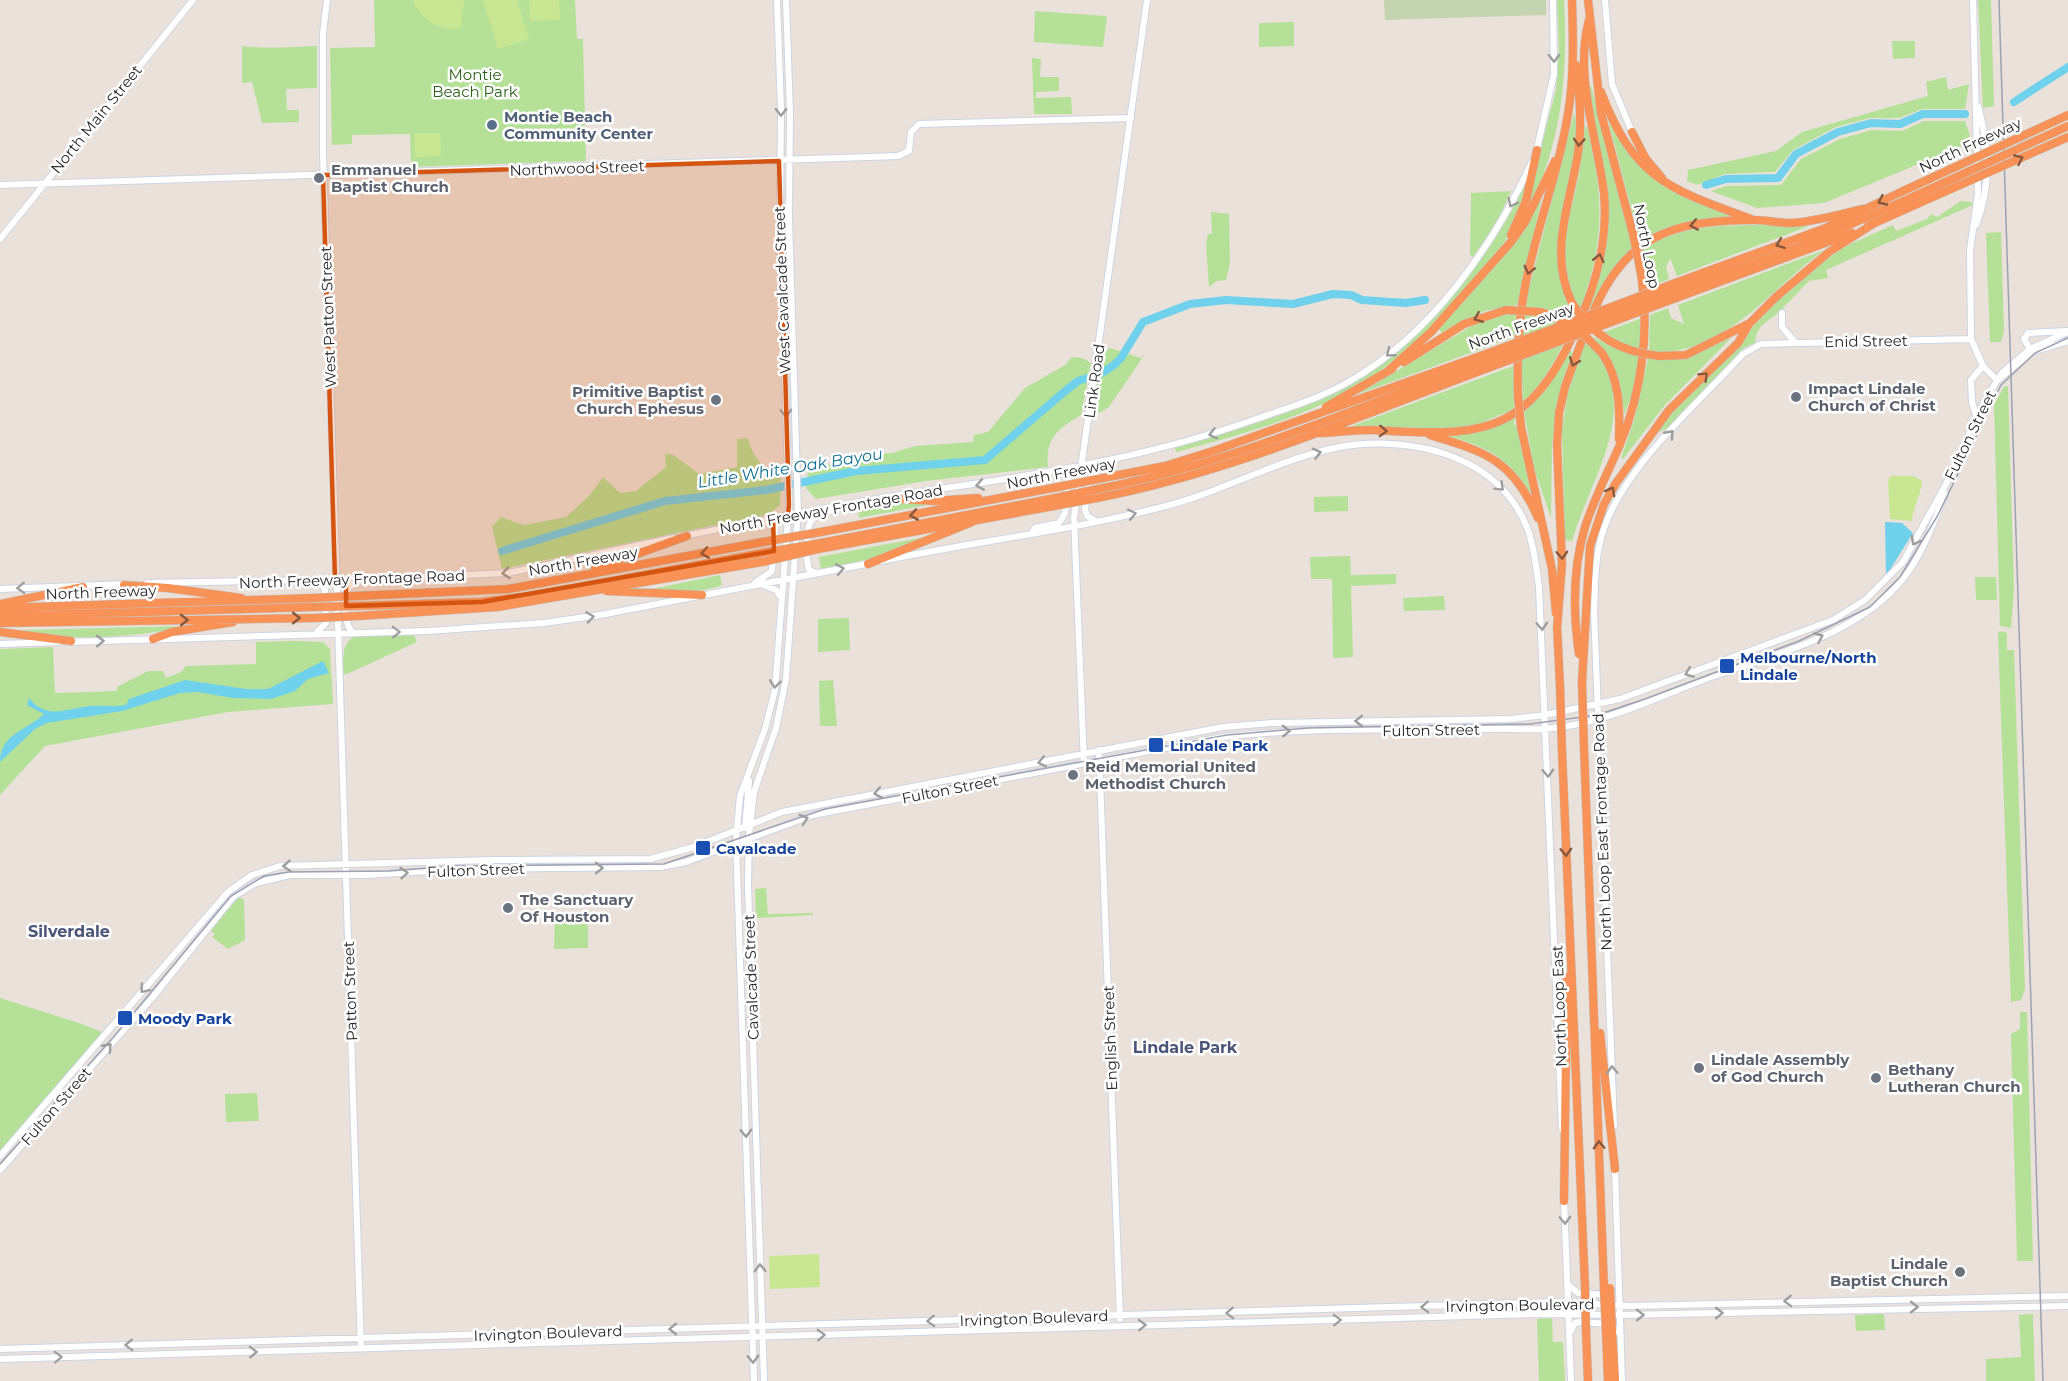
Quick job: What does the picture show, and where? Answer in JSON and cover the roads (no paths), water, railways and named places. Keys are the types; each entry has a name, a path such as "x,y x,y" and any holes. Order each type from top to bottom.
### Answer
{"highway":[{"path":"1572,0 1574,50 1579,83 1578,151 1560,250 1562,274 1572,303 1589,326 1610,342 1632,352 1659,357 1686,355 1749,324"},
{"name":"North Loop","path":"1581,670 1576,633 1576,580 1580,553 1596,494 1619,447 1634,400 1644,346 1643,287 1633,234 1601,113 1588,0"},
{"path":"1312,433 1369,430 1422,433 1468,432 1499,422 1517,412 1548,383 1583,313 1600,260 1605,208 1590,124 1585,36 1589,20"},
{"path":"1557,629 1552,569 1521,427 1518,396 1519,329 1524,294 1570,102 1574,50"},
{"path":"1598,83 1615,128 1639,163 1685,194 1752,220"},
{"name":"North Freeway","path":"1676,291 1823,229 2068,115"},
{"name":"North Freeway","path":"0,623 315,618 498,607 762,562 819,546 1054,502 1150,488 1214,470 1312,433 1487,361 1676,291 1873,224 1907,204 2068,126"},
{"path":"1632,132 1646,159 1667,184"},
{"name":"North Freeway","path":"1098,494 1256,447 1801,246 2068,137"},
{"path":"1494,261 1521,215 1537,150"},
{"path":"1388,371 1431,332 1525,222 1558,154"},
{"path":"1557,629 1562,564 1557,444 1559,413 1565,387 1597,302 1611,277 1640,244 1679,228 1752,220 1802,222 1863,209"},
{"path":"1608,1381 1609,1331 1607,1288 1603,1269 1581,670 1590,546 1604,504 1625,468 1669,410 1738,343 1749,324 1810,266 1873,224"},
{"path":"1298,421 1360,389 1464,324 1506,310 1530,310 1559,318 1582,332 1602,353 1612,372 1620,401 1619,447"},
{"name":"North Freeway","path":"0,606 252,601 486,591 574,577 1165,466 1487,361"},
{"path":"1422,433 1486,453 1502,463 1517,479 1528,496 1544,533"},
{"path":"890,498 933,501 1013,496"},
{"name":"North Freeway","path":"0,616 482,602 537,595 763,553 819,546 978,519 1054,502"},
{"path":"868,564 963,528 978,519"},
{"path":"574,577 687,536"},
{"path":"124,585 168,588 252,601"},
{"path":"0,606 83,587"},
{"path":"603,590 620,593 702,595"},
{"path":"153,639 172,632 245,619"},
{"name":"North Loop East","path":"1557,629 1587,1381"},
{"path":"0,632 70,642"},
{"path":"1564,1201 1565,1026 1570,931"},
{"path":"1592,942 1605,1091 1615,1169"},
{"path":"1609,1331 1616,1381"}],"main road":[{"name":"North Main Street","path":"0,239 193,0"},
{"name":"West Patton Street","path":"327,0 323,33 323,176 337,634"},
{"name":"West Cavalcade Street","path":"779,0 781,93 779,161 789,494 783,581"},
{"path":"779,0 782,20 787,24"},
{"name":"West Cavalcade Street","path":"786,0 790,93 788,160 798,512 793,578"},
{"name":"Link Road","path":"1084,764 1075,525 1147,0"},
{"name":"North Freeway Frontage Road","path":"0,589 508,573 798,512 1109,461 1215,434 1304,402 1351,381 1415,332 1478,259 1501,225 1537,150 1554,74 1553,0"},
{"path":"1605,0 1612,84 1632,132"},
{"path":"1973,0 1978,194 1972,235 1970,276 1971,339 1983,366 1997,380"},
{"path":"778,23 783,27 784,49 788,53"},
{"path":"781,93 790,93"},
{"name":"Northwood Street","path":"0,185 904,156 910,149 911,132 919,124 1131,118"},
{"path":"1782,314 1785,332 1796,342"},
{"path":"2031,350 2024,339 2028,333 2068,332"},
{"name":"Fulton Street","path":"0,1156 234,886 252,875 280,866 492,860 650,859 667,856 796,809 1223,727 1263,723 1511,719 1597,705 1639,693 1824,624 1855,608 1878,590 1903,562 1997,380 2011,363 2031,350 2068,332"},
{"name":"Enid Street","path":"1761,344 1971,339"},
{"name":"Fulton Street","path":"2031,350 2068,341"},
{"name":"North Loop East Frontage Road","path":"1622,1381 1597,719 1595,573 1602,537 1617,499 1651,455 1743,354 1761,344"},
{"path":"1977,418 1972,402 1971,380 1983,366"},
{"path":"0,644 487,629 544,623 783,581 1096,521 1180,502 1305,456 1338,448 1376,444 1419,447 1445,453 1468,463 1502,488 1527,527 1539,587 1571,1381"},
{"path":"787,446 796,446"},
{"path":"1096,521 1087,516 1085,510 1090,478 1109,461"},
{"path":"1032,533 1035,528 1059,523 1065,515 1069,477 1067,473 1056,471"},
{"name":"Fulton Street","path":"0,1170 152,998 233,897 256,883 273,877 459,869 660,867 686,862 813,815 1223,737 1271,731 1546,729 1597,719 1641,707 1664,695 1803,644 1844,626 1874,608 1901,582 1922,552 1945,495 1942,490"},
{"path":"820,573 811,572 807,564 810,523 815,517 839,507"},
{"path":"752,585 768,577 773,568 775,528 770,523 758,521"},
{"path":"748,825 754,792 782,704 787,670 793,578"},
{"path":"354,633 347,625 346,593 349,587 365,579"},
{"path":"315,634 326,623 325,589 318,580"},
{"name":"Cavalcade Street","path":"754,1381 736,830 740,796 752,766 775,690 783,581"},
{"path":"760,584 776,590 781,597"},
{"name":"Patton Street","path":"337,634 361,1349"},
{"name":"English Street","path":"1100,750 1121,1326"},
{"path":"748,825 752,766"},
{"name":"Cavalcade Street","path":"748,825 764,1381"},
{"path":"1567,1283 1578,1293 1610,1295 1620,1288"},
{"path":"2059,1296 2060,1306"},
{"name":"Irvington Boulevard","path":"0,1349 1568,1303 1620,1305 1916,1297 2068,1296"},
{"path":"2002,1298 2003,1308"},
{"name":"Irvington Boulevard","path":"0,1359 1568,1313 1620,1315 1916,1307 2068,1306"},
{"path":"1569,1335 1572,1326 1579,1322 1615,1325 1621,1337"},
{"path":"698,1328 698,1340"},
{"path":"561,1332 561,1344"},
{"path":"433,1336 433,1348"},
{"path":"315,1339 315,1350"},
{"path":"159,1344 160,1354"},
{"path":"13,1349 14,1359"}],"water":[{"path":"1885,522 1902,523 1913,533 1886,576"},
{"path":"323,661 329,673 308,679 295,691 271,699 233,698 198,692 180,693 122,711 47,723 35,729 0,762 4,745 9,739 44,714 27,705 29,698 42,709 64,711 89,706 126,705 129,699 185,680 246,689 268,689"}],"waterway":[{"name":"Little White Oak Bayou","path":"2014,102 2068,67"},
{"name":"Little White Oak Bayou","path":"1706,185 1726,179 1778,178 1796,154 1838,132 1871,123 1900,124 1923,114 1965,114"},
{"name":"Little White Oak Bayou","path":"502,551 665,501 766,490 856,471 985,460 1078,381 1102,373 1114,365 1121,358 1143,322 1190,304 1226,300 1293,304 1333,294 1351,295 1362,300 1406,303 1425,300"}],"tram line":[{"path":"0,1164 112,1039 231,896 264,876 289,872 389,871 457,866 664,864 825,809 1227,735 1308,728 1530,724 1597,715 1799,641 1870,607 1900,577 1938,515 2001,385 2035,353 2068,338"}],"railway":[{"path":"1999,0 2043,1381"}],"place":[{"name":"Montie Beach Community Center","path":"492,125"},
{"name":"Emmanuel Baptist Church","path":"319,178"},
{"name":"Impact Lindale Church of Christ","path":"1796,397"},
{"name":"Primitive Baptist Church Ephesus","path":"716,400"},
{"name":"Melbourne/North Lindale","path":"1727,666"},
{"name":"Lindale Park","path":"1156,745"},
{"name":"Reid Memorial United Methodist Church","path":"1073,775"},
{"name":"Cavalcade","path":"703,848"},
{"name":"The Sanctuary Of Houston","path":"508,908"},
{"name":"Moody Park","path":"125,1018"},
{"name":"Lindale Assembly of God Church","path":"1699,1068"},
{"name":"Bethany Lutheran Church","path":"1876,1078"},
{"name":"Lindale Baptist Church","path":"1960,1272"}],"district":[{"name":"Silverdale","path":"69,931"},
{"name":"Lindale Park","path":"1185,1047"}],"park label":[{"name":"Montie Beach Park","path":"475,82"}]}
